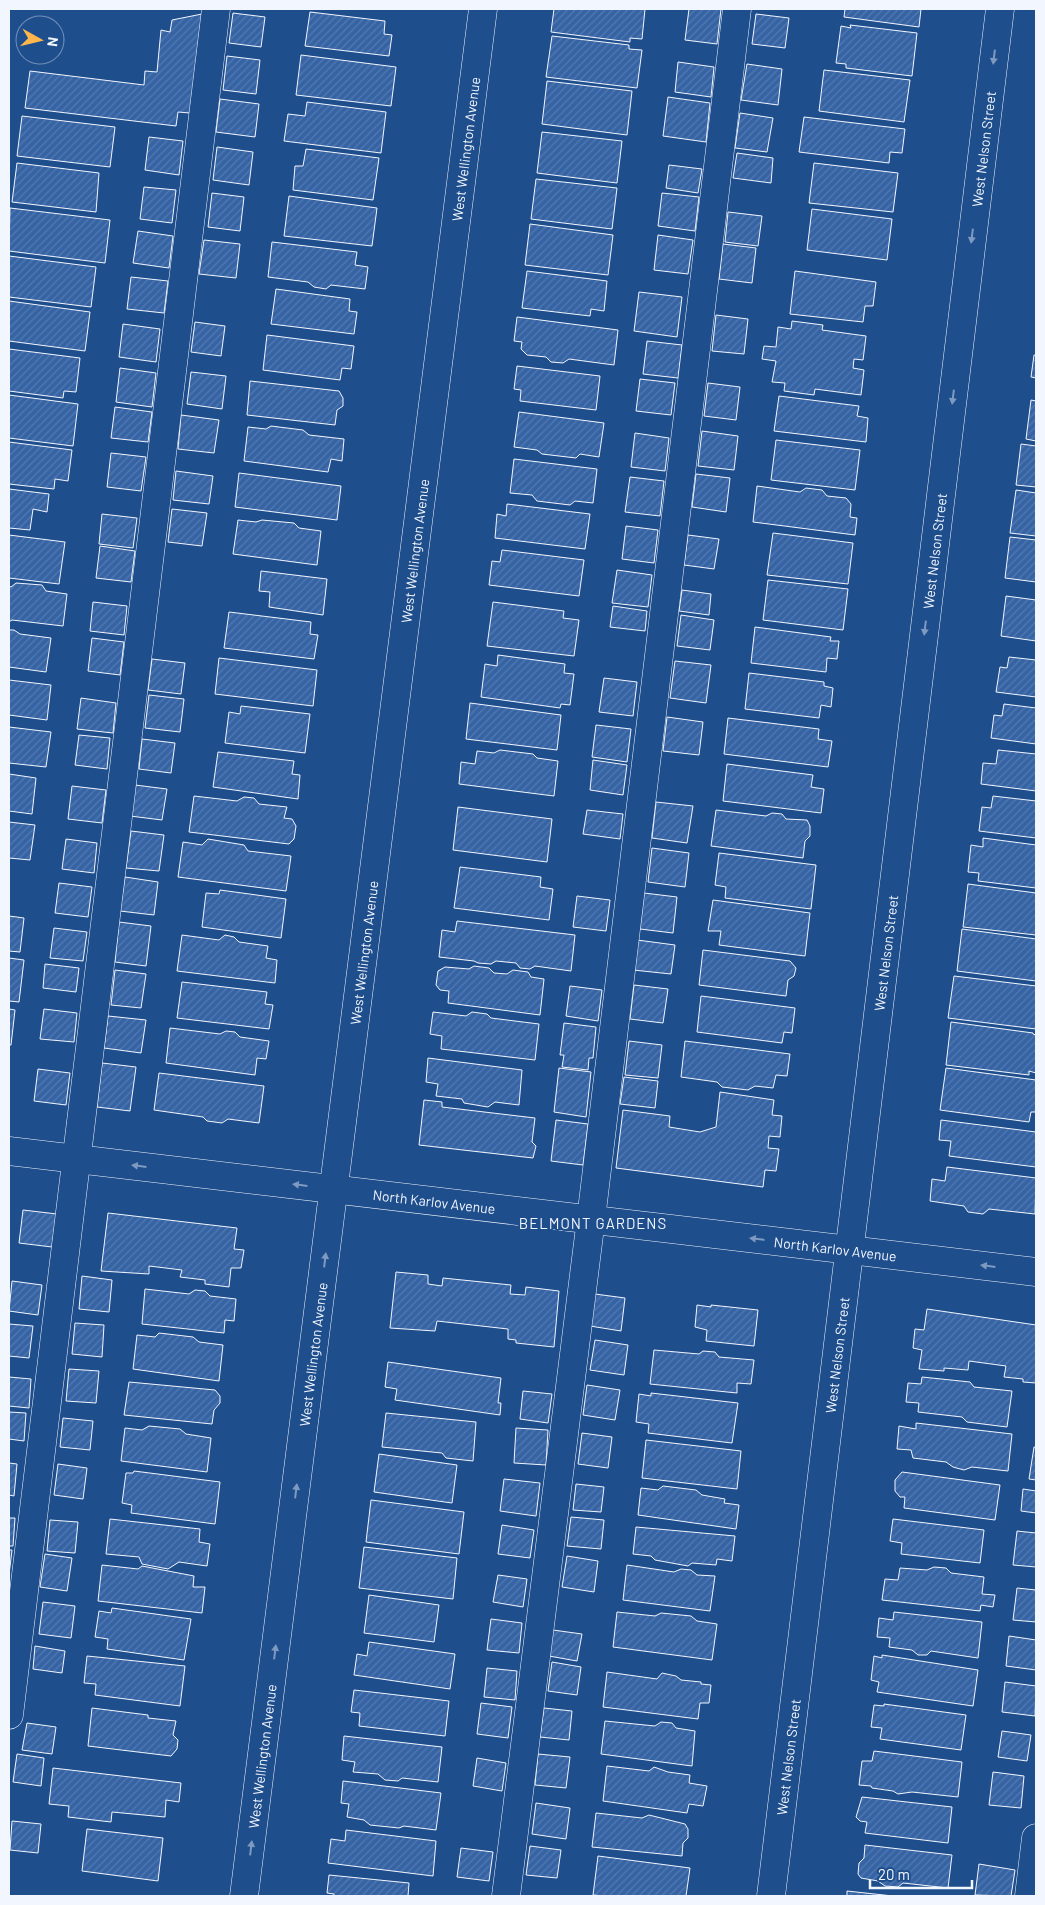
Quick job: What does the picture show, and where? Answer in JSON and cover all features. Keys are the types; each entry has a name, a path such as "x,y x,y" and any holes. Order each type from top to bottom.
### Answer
{"street":[{"path":"9,1715 216,9"},
{"name":"West Wellington Avenue","path":"244,1896 483,9"},
{"path":"506,1896 591,1219 737,9"},
{"name":"West Nelson Street","path":"771,1896 1000,9"},
{"name":"North Karlov Avenue","path":"9,1151 1036,1272"},
{"path":"1029,1896 1036,1838"}],"building":[{"path":"554,9 645,9 642,39 630,38 630,42 551,32"},
{"path":"689,9 721,9 717,44 685,40"},
{"path":"845,9 921,9 919,27 844,17"},
{"path":"310,12 385,21 384,34 392,35 389,56 305,46"},
{"path":"233,13 265,17 261,47 229,43"},
{"path":"202,14 190,113 178,112 176,126 25,108 30,71 144,85 145,71 157,72 161,30 170,32 172,20"},
{"path":"756,14 789,18 785,48 752,44"},
{"path":"850,25 917,33 912,76 846,68 846,64 836,63 841,26 851,28"},
{"path":"552,36 629,45 629,49 642,50 637,88 546,77"},
{"path":"301,55 396,67 391,106 296,95"},
{"path":"227,56 260,60 256,94 223,90"},
{"path":"678,62 714,67 711,97 675,92"},
{"path":"747,64 782,69 778,105 741,100"},
{"path":"824,70 910,80 904,122 819,111"},
{"path":"547,81 632,91 627,135 542,124"},
{"path":"668,97 710,103 706,142 663,136"},
{"path":"220,99 259,104 255,137 216,132"},
{"path":"307,102 386,112 381,153 284,141 288,114 305,116"},
{"path":"740,113 773,118 767,152 735,148"},
{"path":"22,116 115,127 110,167 17,156"},
{"path":"804,117 905,129 902,153 890,152 889,163 799,152"},
{"path":"542,132 622,141 617,183 537,173"},
{"path":"149,137 183,141 179,175 145,170"},
{"path":"217,147 253,152 249,185 213,180"},
{"path":"306,149 379,158 373,200 293,190 295,166 303,166"},
{"path":"737,153 773,158 771,183 733,178"},
{"path":"17,163 99,173 96,212 12,202"},
{"path":"814,163 898,173 893,212 809,203"},
{"path":"669,165 702,169 698,193 666,188"},
{"path":"536,179 617,188 612,229 531,219"},
{"path":"144,187 176,190 172,223 140,219"},
{"path":"212,193 244,197 240,231 208,227"},
{"path":"662,193 699,197 695,231 658,226"},
{"path":"289,196 377,208 372,246 284,236"},
{"path":"10,208 110,220 105,263 9,251"},
{"path":"812,209 892,219 887,260 807,250"},
{"path":"728,212 762,216 758,246 725,242"},
{"path":"530,224 613,235 608,275 525,265"},
{"path":"138,231 173,236 169,268 133,263"},
{"path":"658,235 693,240 688,274 654,270"},
{"path":"204,240 240,244 236,278 199,274"},
{"path":"272,242 357,252 355,265 368,267 365,289 331,285 326,289 314,287 308,282 268,277"},
{"path":"723,244 756,248 752,283 719,279"},
{"path":"9,256 96,267 91,307 9,297"},
{"path":"527,271 607,281 604,311 591,309 590,316 522,308"},
{"path":"795,271 876,282 873,306 865,306 863,322 790,314"},
{"path":"131,277 168,281 164,313 127,309"},
{"path":"276,289 350,299 349,311 357,312 354,334 271,324"},
{"path":"639,292 682,297 677,337 634,331"},
{"path":"9,301 90,312 85,351 9,341"},
{"path":"716,315 748,319 744,354 712,351"},
{"path":"517,317 618,330 614,365 569,359 563,363 551,362 546,357 527,355 521,349 522,342 514,341"},
{"path":"792,321 823,325 822,330 866,336 863,360 854,359 853,368 864,370 861,395 815,389 814,395 784,391 785,383 772,382 776,361 762,359 764,346 776,347 778,327 791,329"},
{"path":"195,322 225,326 221,356 191,352"},
{"path":"123,324 160,329 156,362 119,357"},
{"path":"267,335 354,346 351,369 342,368 340,380 263,370"},
{"path":"647,341 682,345 678,378 643,374"},
{"path":"9,349 80,358 76,392 64,391 63,398 9,391"},
{"path":"1034,355 1036,355 1036,378 1031,377"},
{"path":"517,366 600,376 596,410 520,401 521,390 514,389"},
{"path":"120,368 156,373 152,407 116,402"},
{"path":"191,372 226,376 222,409 187,404"},
{"path":"640,379 675,383 671,415 636,411"},
{"path":"250,381 339,391 343,398 343,406 337,410 335,425 247,415"},
{"path":"708,383 740,387 736,420 704,416"},
{"path":"9,395 78,404 73,446 9,438"},
{"path":"779,396 859,406 857,416 868,418 866,442 774,431"},
{"path":"1031,400 1036,401 1036,441 1026,439"},
{"path":"115,407 152,412 148,442 111,438"},
{"path":"519,412 604,423 599,457 580,454 576,458 542,454 537,450 514,447"},
{"path":"181,415 219,420 214,453 178,449"},
{"path":"271,426 303,430 309,435 344,439 342,461 331,459 328,472 244,461 248,427 266,429"},
{"path":"702,431 738,436 734,470 698,466"},
{"path":"635,433 669,438 665,471 631,467"},
{"path":"776,440 860,450 855,490 771,480"},
{"path":"9,442 72,450 68,481 55,479 54,489 9,484"},
{"path":"1021,444 1036,446 1036,487 1016,485"},
{"path":"111,453 146,457 141,491 107,487"},
{"path":"514,459 597,469 593,503 575,501 570,505 537,501 532,495 510,493"},
{"path":"176,471 213,476 209,504 173,500"},
{"path":"239,473 341,486 337,520 235,507"},
{"path":"696,474 730,478 726,512 692,507"},
{"path":"630,477 664,481 660,516 625,512"},
{"path":"757,486 800,492 806,488 822,490 827,496 846,498 851,504 850,517 857,518 855,535 753,522"},
{"path":"9,489 49,494 47,512 33,509 30,530 9,528"},
{"path":"1016,490 1036,493 1036,536 1010,533"},
{"path":"507,504 590,514 585,549 495,538 497,514 506,516"},
{"path":"172,509 207,513 202,546 168,542"},
{"path":"102,514 137,518 133,548 99,544"},
{"path":"238,520 294,523 299,528 321,531 317,565 233,554"},
{"path":"626,526 658,530 654,563 622,559"},
{"path":"773,533 853,543 848,584 767,575"},
{"path":"9,535 65,542 59,584 9,578"},
{"path":"688,535 719,539 714,569 684,565"},
{"path":"1010,537 1036,540 1036,582 1005,578"},
{"path":"100,546 135,551 131,582 96,578"},
{"path":"502,550 584,560 579,596 489,585 492,561 500,562"},
{"path":"617,570 652,575 648,607 612,603"},
{"path":"261,571 327,579 323,615 269,607 270,592 259,591"},
{"path":"768,580 848,589 843,630 763,620"},
{"path":"16,583 42,585 46,591 67,594 63,626 12,620 9,622 9,586 11,587"},
{"path":"682,590 711,594 709,615 679,611"},
{"path":"1006,596 1036,600 1036,641 1001,636"},
{"path":"93,602 127,606 124,635 90,631"},
{"path":"493,602 564,611 563,618 579,620 574,656 487,646"},
{"path":"613,606 647,611 645,631 610,627"},
{"path":"229,612 311,622 310,634 318,635 314,659 224,648"},
{"path":"681,615 714,620 710,650 677,646"},
{"path":"755,627 831,637 830,641 839,641 837,659 827,658 826,672 751,663"},
{"path":"9,630 14,630 20,634 51,638 46,672 9,667"},
{"path":"92,638 124,642 120,675 88,671"},
{"path":"498,655 565,664 564,673 574,674 570,705 561,704 560,708 481,697 485,664 497,666"},
{"path":"1009,657 1036,660 1036,697 996,692 1000,667 1007,668"},
{"path":"219,658 317,670 313,706 215,694"},
{"path":"152,659 185,663 181,694 148,690"},
{"path":"675,661 711,665 706,703 670,698"},
{"path":"749,673 824,682 824,686 833,688 831,707 821,705 819,718 745,709"},
{"path":"604,678 637,682 633,716 599,712"},
{"path":"9,680 51,685 47,720 9,715"},
{"path":"149,695 184,699 180,732 145,728"},
{"path":"81,698 116,703 113,733 77,729"},
{"path":"470,703 561,715 557,750 466,739"},
{"path":"1004,704 1036,708 1036,744 991,738 994,715 1002,716"},
{"path":"241,706 310,714 305,753 225,743 229,712 240,714"},
{"path":"667,717 703,722 699,755 663,751"},
{"path":"728,718 819,729 818,739 832,741 828,767 724,754"},
{"path":"596,725 631,729 627,762 592,757"},
{"path":"9,727 51,732 46,767 9,763"},
{"path":"79,735 110,738 107,769 75,765"},
{"path":"142,739 175,743 171,773 139,769"},
{"path":"500,750 533,754 537,758 558,761 554,796 459,784 461,762 475,764 477,751 494,753"},
{"path":"998,750 1036,754 1036,791 981,784 983,763 996,764"},
{"path":"218,752 294,761 292,774 300,775 298,799 213,787"},
{"path":"593,760 627,765 623,795 590,790"},
{"path":"727,764 813,775 811,787 824,789 821,813 723,801"},
{"path":"9,774 36,778 32,814 9,811"},
{"path":"135,785 167,789 162,820 130,816"},
{"path":"72,786 106,790 102,823 68,819"},
{"path":"194,796 237,801 244,797 254,798 259,804 287,807 284,818 292,819 296,826 294,839 289,844 189,832"},
{"path":"993,796 1036,801 1036,838 979,831 982,807 991,808"},
{"path":"656,802 693,806 687,843 652,838"},
{"path":"458,807 552,819 547,862 453,850"},
{"path":"587,810 623,814 620,839 583,834"},
{"path":"716,810 766,816 772,813 782,814 786,819 807,820 810,826 810,836 805,841 803,858 711,846"},
{"path":"9,822 35,825 30,860 9,858"},
{"path":"131,831 164,835 159,871 126,868"},
{"path":"983,838 1036,845 1036,888 978,881 979,873 968,872 971,845 983,847"},
{"path":"66,839 97,843 94,873 62,869"},
{"path":"208,839 244,845 248,851 291,856 286,891 178,877 183,842 202,845"},
{"path":"652,848 689,853 685,887 648,882"},
{"path":"719,853 816,865 811,909 725,898 726,887 715,885"},
{"path":"460,867 541,877 540,887 553,889 549,920 454,908"},
{"path":"125,877 158,882 154,915 120,911"},
{"path":"59,883 92,887 88,917 55,913"},
{"path":"968,884 1036,893 1036,935 963,927"},
{"path":"220,890 286,899 281,938 202,927 206,893 219,894"},
{"path":"644,893 677,897 673,933 640,929"},
{"path":"577,896 610,900 606,931 573,927"},
{"path":"713,900 810,913 805,956 719,945 721,931 708,931"},
{"path":"9,916 24,918 20,952 9,951"},
{"path":"457,921 575,935 571,971 535,966 530,969 520,968 516,963 496,961 491,964 478,963 439,957 442,930 455,932"},
{"path":"119,922 151,926 146,966 115,962"},
{"path":"54,928 87,932 83,961 50,958"},
{"path":"962,929 1036,939 1036,981 957,971"},
{"path":"182,935 219,940 225,935 234,937 239,942 268,946 266,958 277,960 275,983 177,971"},
{"path":"637,940 675,945 671,974 633,970"},
{"path":"703,950 790,961 796,968 794,976 788,980 786,996 699,985"},
{"path":"9,958 24,960 19,1002 9,1001"},
{"path":"45,964 79,968 76,992 43,988"},
{"path":"474,966 489,968 494,973 507,974 513,970 528,972 531,977 544,979 540,1015 448,1003 449,991 440,990 436,985 438,971 445,967 469,969"},
{"path":"115,970 146,974 141,1008 111,1005"},
{"path":"954,976 1036,986 1036,1029 948,1018"},
{"path":"182,982 267,992 265,1004 273,1005 269,1029 177,1018"},
{"path":"634,985 668,989 663,1023 630,1019"},
{"path":"570,986 602,990 598,1021 566,1016"},
{"path":"701,996 795,1008 792,1033 784,1032 782,1043 697,1032"},
{"path":"9,1009 15,1010 11,1045 9,1045"},
{"path":"44,1009 77,1013 74,1042 40,1039"},
{"path":"433,1012 466,1016 472,1012 487,1014 491,1018 539,1024 535,1060 441,1049 442,1036 430,1034"},
{"path":"108,1016 146,1020 141,1053 104,1048"},
{"path":"951,1022 1033,1033 1036,1035 1036,1073 1029,1071 1029,1075 946,1065"},
{"path":"564,1023 596,1027 593,1058 589,1058 588,1070 562,1067 564,1055 560,1055"},
{"path":"170,1028 220,1034 226,1031 235,1032 240,1037 269,1041 266,1059 257,1058 255,1075 166,1063"},
{"path":"629,1041 662,1045 658,1078 625,1075"},
{"path":"685,1041 790,1054 787,1076 776,1075 773,1088 755,1086 748,1090 722,1087 717,1082 681,1077"},
{"path":"428,1058 522,1070 519,1105 495,1102 488,1107 464,1103 462,1099 436,1096 438,1084 426,1082"},
{"path":"102,1063 136,1067 130,1111 97,1107"},
{"path":"559,1068 591,1072 586,1117 554,1112"},
{"path":"946,1068 1036,1080 1036,1112 1031,1112 1029,1122 940,1110"},
{"path":"38,1069 70,1073 66,1105 34,1101"},
{"path":"159,1073 264,1086 259,1123 228,1119 222,1123 207,1121 203,1117 154,1110"},
{"path":"624,1077 658,1081 655,1108 620,1104"},
{"path":"720,1092 774,1100 772,1115 782,1116 780,1137 769,1136 768,1148 779,1149 776,1171 765,1170 763,1187 616,1168 623,1110 670,1116 669,1127 700,1132 716,1127"},
{"path":"424,1100 442,1102 442,1107 535,1118 532,1142 536,1146 533,1158 419,1145"},
{"path":"556,1120 588,1124 583,1165 551,1161"},
{"path":"941,1120 1036,1132 1036,1167 949,1156 951,1141 939,1140"},
{"path":"947,1167 1036,1178 1035,1214 989,1209 983,1214 968,1212 964,1206 930,1201 932,1179 945,1181"},
{"path":"23,1210 57,1214 52,1247 19,1243"},
{"path":"108,1213 237,1228 234,1249 244,1250 241,1268 231,1268 229,1287 205,1284 205,1280 180,1277 182,1270 149,1266 149,1274 101,1271"},
{"path":"396,1272 428,1275 428,1284 442,1286 443,1278 511,1285 510,1294 525,1295 526,1287 559,1291 554,1347 516,1343 516,1340 508,1339 508,1329 437,1321 435,1331 390,1328"},
{"path":"82,1276 112,1280 109,1312 79,1309"},
{"path":"12,1281 42,1285 38,1315 9,1311"},
{"path":"145,1289 189,1294 195,1290 205,1291 210,1296 236,1299 234,1321 225,1320 224,1333 142,1324"},
{"path":"595,1294 625,1298 621,1331 590,1326"},
{"path":"697,1305 758,1310 754,1346 706,1341 707,1330 695,1327"},
{"path":"927,1309 1036,1325 1036,1383 1023,1382 1023,1379 1004,1377 1006,1366 969,1361 968,1370 944,1368 944,1371 919,1369 922,1350 913,1348 915,1329 924,1330"},
{"path":"75,1323 104,1325 102,1357 72,1354"},
{"path":"9,1324 33,1326 29,1358 9,1356"},
{"path":"159,1333 193,1337 199,1342 223,1345 219,1381 133,1369 137,1335 155,1337"},
{"path":"595,1340 628,1345 624,1375 590,1370"},
{"path":"654,1350 699,1354 703,1351 715,1352 719,1357 754,1360 751,1384 737,1383 737,1393 650,1384"},
{"path":"388,1362 501,1378 498,1403 501,1403 500,1415 395,1400 397,1389 385,1387"},
{"path":"69,1369 99,1371 96,1403 66,1401"},
{"path":"9,1377 31,1379 29,1408 9,1406"},
{"path":"922,1377 970,1382 974,1387 1012,1391 1007,1427 967,1422 962,1417 918,1412 919,1403 906,1402 908,1383 921,1384"},
{"path":"129,1382 215,1390 220,1396 220,1403 214,1410 212,1424 124,1415"},
{"path":"587,1385 620,1390 615,1420 583,1415"},
{"path":"523,1391 552,1394 548,1423 520,1419"},
{"path":"651,1393 738,1403 732,1443 648,1433 649,1424 636,1422 639,1394 651,1396"},
{"path":"9,1412 26,1413 24,1441 9,1439"},
{"path":"386,1413 476,1422 473,1461 446,1458 442,1453 382,1447"},
{"path":"63,1418 93,1421 90,1450 60,1447"},
{"path":"916,1423 1012,1434 1008,1471 972,1467 964,1470 953,1467 946,1462 913,1458 911,1450 897,1449 899,1426 916,1429"},
{"path":"149,1426 180,1429 186,1434 211,1438 207,1472 121,1461 125,1428 142,1430"},
{"path":"516,1428 548,1430 546,1465 514,1463"},
{"path":"582,1433 612,1437 608,1468 578,1464"},
{"path":"646,1440 741,1451 737,1489 642,1478"},
{"path":"1034,1447 1036,1447 1036,1480 1029,1479"},
{"path":"379,1454 457,1465 452,1503 374,1492"},
{"path":"9,1463 17,1464 14,1496 9,1495"},
{"path":"58,1464 87,1468 83,1499 54,1495"},
{"path":"134,1471 220,1482 215,1524 131,1513 132,1505 122,1503 126,1473 133,1473"},
{"path":"902,1472 1000,1485 995,1520 904,1508 905,1497 900,1497 895,1491 895,1480"},
{"path":"504,1479 540,1483 536,1516 500,1511"},
{"path":"576,1484 604,1487 601,1512 573,1510"},
{"path":"663,1486 696,1490 702,1495 725,1499 724,1503 739,1505 736,1529 638,1515 641,1488 658,1490"},
{"path":"1023,1489 1036,1491 1036,1513 1021,1511"},
{"path":"371,1500 464,1512 459,1554 366,1542"},
{"path":"571,1517 604,1520 601,1549 567,1546"},
{"path":"9,1518 15,1518 13,1546 9,1546"},
{"path":"110,1519 200,1529 199,1542 210,1544 207,1566 179,1562 168,1569 142,1564 139,1557 106,1554"},
{"path":"893,1519 984,1530 980,1563 901,1554 902,1543 890,1541"},
{"path":"50,1520 78,1522 75,1553 47,1551"},
{"path":"502,1525 534,1530 530,1558 498,1554"},
{"path":"636,1527 735,1536 732,1561 717,1559 716,1565 692,1563 688,1566 655,1560 651,1556 633,1554"},
{"path":"1017,1531 1036,1533 1036,1567 1013,1565"},
{"path":"364,1547 457,1558 453,1599 359,1588"},
{"path":"9,1550 12,1550 9,1575"},
{"path":"45,1554 72,1558 67,1591 40,1587"},
{"path":"567,1556 598,1561 594,1592 562,1587"},
{"path":"102,1565 138,1569 142,1566 194,1576 193,1587 205,1587 202,1613 98,1601"},
{"path":"627,1565 674,1572 681,1569 691,1570 697,1575 715,1576 710,1611 623,1600"},
{"path":"934,1567 946,1568 951,1573 984,1577 982,1594 995,1595 993,1607 981,1605 980,1611 882,1600 885,1579 898,1580 900,1568 927,1570"},
{"path":"498,1575 527,1579 523,1607 493,1602"},
{"path":"1017,1588 1036,1590 1036,1622 1013,1620"},
{"path":"369,1595 439,1605 434,1642 364,1633"},
{"path":"43,1602 75,1606 71,1638 39,1634"},
{"path":"112,1608 191,1619 184,1660 107,1649 108,1639 95,1637 99,1611 111,1613"},
{"path":"617,1612 655,1616 661,1613 691,1616 697,1621 717,1624 712,1660 613,1647"},
{"path":"894,1612 982,1622 978,1658 931,1651 927,1655 918,1655 912,1650 889,1647 890,1638 877,1637 879,1618 893,1620"},
{"path":"491,1619 522,1623 519,1653 487,1650"},
{"path":"553,1630 582,1634 577,1661 549,1656"},
{"path":"1009,1636 1036,1640 1036,1670 1006,1666"},
{"path":"369,1642 455,1654 450,1689 354,1675 357,1654 367,1656"},
{"path":"35,1646 65,1651 62,1673 33,1669"},
{"path":"882,1655 978,1670 973,1706 877,1692 879,1682 871,1680 874,1656 882,1658"},
{"path":"87,1656 185,1666 180,1706 95,1695 96,1684 84,1683"},
{"path":"552,1662 581,1667 577,1695 548,1691"},
{"path":"487,1668 517,1671 515,1700 484,1697"},
{"path":"607,1672 657,1679 662,1673 676,1676 681,1680 711,1685 709,1703 700,1703 698,1719 603,1707"},
{"path":"1005,1682 1036,1686 1035,1716 1002,1712"},
{"path":"354,1690 449,1701 445,1736 359,1726 360,1713 351,1712"},
{"path":"481,1703 512,1707 508,1738 477,1734"},
{"path":"884,1704 966,1715 961,1750 880,1739 882,1728 871,1727 874,1705 884,1706"},
{"path":"92,1708 148,1715 148,1718 176,1721 173,1735 178,1740 177,1749 171,1756 88,1746"},
{"path":"544,1708 572,1711 569,1740 540,1737"},
{"path":"605,1721 655,1726 661,1722 672,1723 676,1728 695,1731 692,1766 601,1754"},
{"path":"27,1723 56,1727 52,1754 22,1750"},
{"path":"1002,1731 1031,1735 1027,1761 998,1757"},
{"path":"344,1736 442,1747 438,1782 402,1778 398,1781 385,1780 378,1774 353,1772 355,1762 342,1760"},
{"path":"874,1751 962,1762 958,1797 912,1792 898,1794 893,1791 859,1785 862,1761 872,1761"},
{"path":"17,1754 44,1758 41,1786 13,1782"},
{"path":"538,1754 570,1757 566,1788 535,1785"},
{"path":"477,1758 506,1763 502,1791 473,1786"},
{"path":"607,1766 649,1771 654,1767 668,1772 690,1775 689,1783 707,1786 703,1806 689,1804 687,1813 603,1801"},
{"path":"53,1768 181,1783 179,1802 166,1800 165,1817 112,1812 111,1822 68,1817 69,1806 49,1804"},
{"path":"993,1772 1024,1776 1021,1808 989,1805"},
{"path":"343,1781 441,1793 436,1830 404,1826 399,1828 370,1825 364,1820 347,1817 349,1804 341,1803"},
{"path":"862,1797 952,1807 948,1843 865,1833 867,1822 860,1821 856,1817"},
{"path":"536,1803 570,1808 566,1839 532,1834"},
{"path":"596,1813 642,1818 649,1815 685,1824 688,1829 688,1838 683,1843 682,1856 592,1847"},
{"path":"12,1821 41,1824 38,1853 10,1850"},
{"path":"87,1829 163,1838 158,1881 82,1871"},
{"path":"346,1830 436,1841 433,1876 328,1863 331,1839 345,1841"},
{"path":"865,1845 952,1855 948,1888 903,1883 898,1887 885,1886 878,1881 861,1878 858,1874 859,1863 864,1858"},
{"path":"530,1846 561,1850 557,1878 526,1875"},
{"path":"461,1848 493,1852 489,1881 457,1877"},
{"path":"598,1856 690,1868 686,1896 593,1895"},
{"path":"979,1864 1015,1870 1011,1896 975,1895"},
{"path":"329,1875 409,1883 408,1896 334,1896 334,1894 327,1893"},
{"path":"847,1891 893,1896 847,1896"}],"district":[{"name":"BELMONT GARDENS","path":"593,1223"}]}
